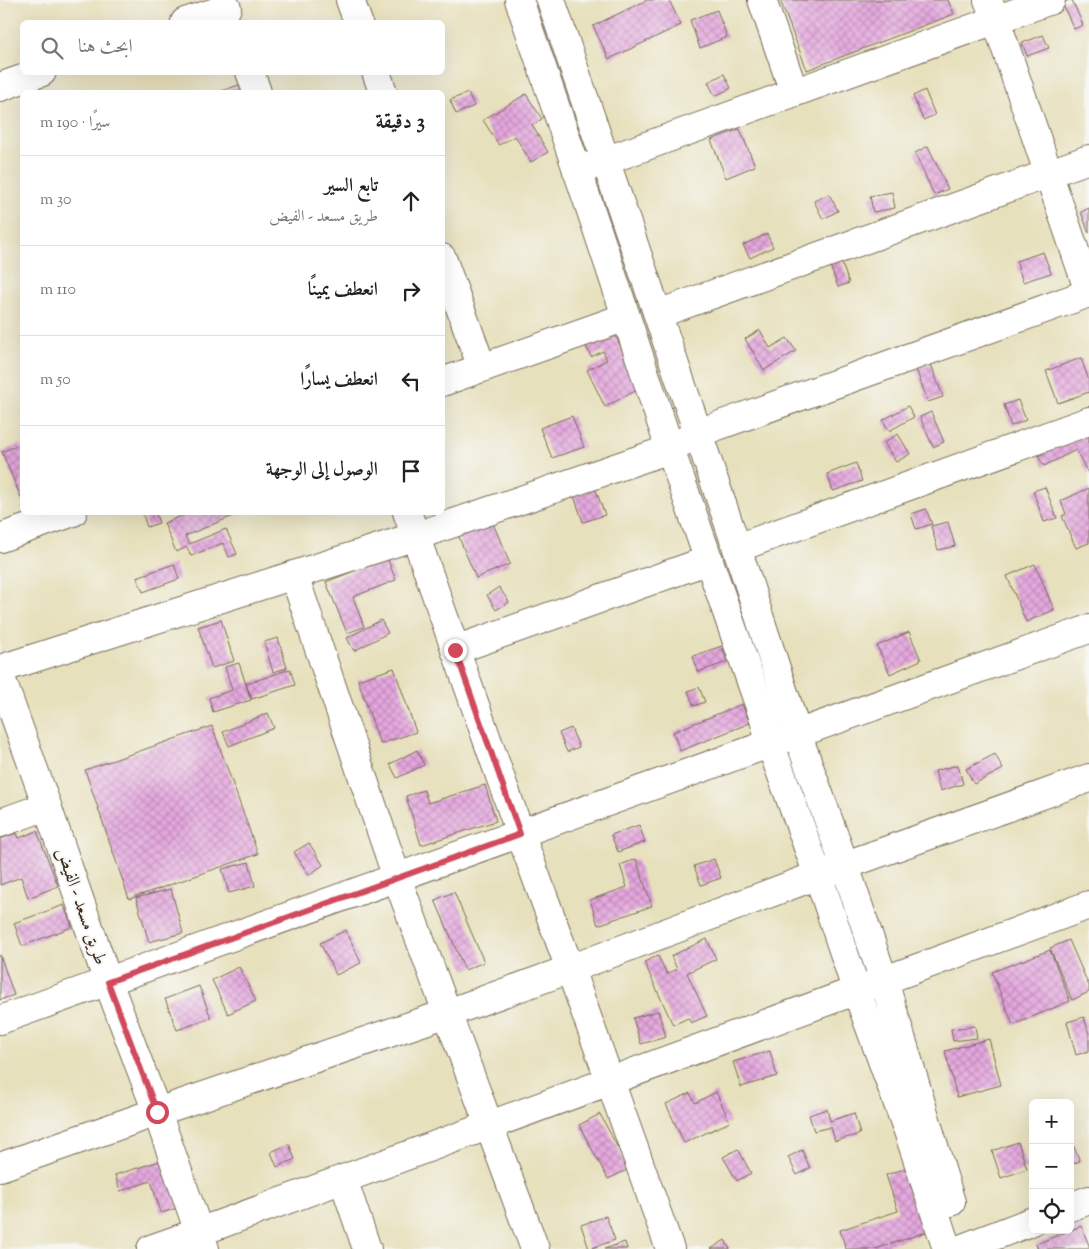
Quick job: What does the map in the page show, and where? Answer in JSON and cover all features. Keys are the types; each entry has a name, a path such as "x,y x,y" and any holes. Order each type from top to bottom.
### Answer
{"street":[{"path":"350,0 357,20"},
{"path":"519,0 670,449 764,719 770,743 857,992 909,1134 958,1249"},
{"path":"551,0 798,733 884,981 958,1249"},
{"path":"762,0 794,92"},
{"path":"577,170 794,92 992,10 1051,0"},
{"path":"192,20 228,10"},
{"path":"445,514 670,449 698,433 1089,293 992,10"},
{"path":"0,87 34,75"},
{"path":"251,75 256,90"},
{"path":"377,75 382,90"},
{"path":"658,314 1089,159"},
{"path":"445,266 482,368"},
{"path":"445,381 626,317"},
{"path":"737,548 1089,421"},
{"path":"0,538 65,515"},
{"path":"0,669 294,575 411,524 442,515"},
{"path":"411,524 520,834 670,1249"},
{"path":"455,650 709,560"},
{"path":"294,575 397,878 535,1249"},
{"path":"0,1020 1089,629"},
{"name":"طريق مسعد - الفيض","path":"0,674 108,982 157,1112 202,1241"},
{"path":"0,1167 448,1013 1089,778"},
{"path":"0,823 47,806"},
{"path":"150,1249 202,1241 343,1179 857,992 1089,905"},
{"path":"343,1179 367,1249"},
{"path":"1074,1206 1089,1200"},
{"path":"958,1249 1029,1222"}],"building":[{"path":"647,0 669,0 681,25 609,59 593,26"},
{"path":"780,0 948,0 954,14 807,70"},
{"path":"1072,0 1083,25 1074,29 1062,3"},
{"path":"717,10 727,37 700,48 690,20"},
{"path":"1043,35 1049,48 1027,56 1022,43"},
{"path":"724,74 731,88 715,96 708,82"},
{"path":"239,85 241,90 224,90"},
{"path":"925,90 935,115 923,120 913,96"},
{"path":"468,93 474,106 456,114 450,100"},
{"path":"526,94 542,119 532,125 548,152 531,162 515,136 499,145 483,120"},
{"path":"740,129 755,166 726,178 711,140"},
{"path":"928,146 948,189 934,195 915,153"},
{"path":"892,192 895,208 873,212 870,196"},
{"path":"829,194 838,211 823,219 814,201"},
{"path":"1089,208 1089,233 1081,212"},
{"path":"767,234 773,247 750,258 743,245"},
{"path":"1043,252 1051,273 1023,282 1016,261"},
{"path":"838,253 849,283 838,287 827,257"},
{"path":"760,330 770,348 787,338 796,351 764,370 745,339"},
{"path":"614,333 641,388 605,407 587,370 607,360 603,351 591,357 586,346"},
{"path":"1081,358 1089,381 1089,392 1058,403 1046,371"},
{"path":"931,364 943,397 928,402 916,369"},
{"path":"1018,400 1026,420 1011,426 1004,405"},
{"path":"908,406 914,417 889,431 883,420"},
{"path":"931,412 944,442 933,447 920,417"},
{"path":"572,416 584,447 552,458 540,428"},
{"path":"1089,430 1089,475 1076,450 1044,466 1038,456"},
{"path":"898,434 910,454 896,462 884,443"},
{"path":"20,444 20,495 2,452"},
{"path":"856,463 862,481 833,491 827,474"},
{"path":"1045,487 1057,518 1044,522 1033,491"},
{"path":"595,488 605,515 583,522 574,496"},
{"path":"1089,488 1089,543 1076,548 1062,516 1066,514 1061,501"},
{"path":"926,509 932,524 916,529 911,514"},
{"path":"143,515 156,515 159,523 147,527"},
{"path":"184,515 232,515 185,536 189,544 226,529 237,554 229,557 223,543 191,556 187,547 176,552 164,523"},
{"path":"492,521 510,564 476,578 458,535"},
{"path":"948,522 955,546 938,550 931,526"},
{"path":"387,558 396,580 353,597 364,627 347,633 326,582"},
{"path":"174,564 179,579 143,592 137,577"},
{"path":"1035,564 1054,610 1026,622 1007,576"},
{"path":"499,587 509,602 496,610 487,595"},
{"path":"221,620 234,661 212,668 198,627"},
{"path":"381,620 388,633 354,651 347,638"},
{"path":"909,632 921,660 890,674 877,646"},
{"path":"278,638 287,668 273,672 264,642"},
{"path":"722,646 727,662 698,672 693,656"},
{"path":"239,663 251,700 213,712 209,698 232,690 225,667"},
{"path":"394,668 416,732 380,744 358,680"},
{"path":"290,669 295,685 252,699 246,684"},
{"path":"699,687 705,702 694,706 688,691"},
{"path":"742,704 750,723 680,751 673,732"},
{"path":"268,713 274,728 229,746 223,732"},
{"path":"212,726 258,854 129,899 85,770"},
{"path":"571,728 579,747 567,752 559,733"},
{"path":"417,750 424,765 397,778 390,764"},
{"path":"995,754 1003,769 974,784 966,769"},
{"path":"958,765 963,784 940,791 935,771"},
{"path":"485,785 496,821 421,845 406,796 424,790 428,803"},
{"path":"639,825 645,842 618,852 611,835"},
{"path":"37,831 58,886 28,898 21,877 0,885 0,839 17,833 19,838"},
{"path":"309,843 323,865 309,875 294,852"},
{"path":"636,859 652,906 598,925 590,900 627,887 620,865"},
{"path":"714,859 721,878 701,885 694,866"},
{"path":"249,862 255,886 229,893 222,869"},
{"path":"171,889 183,933 149,942 136,898"},
{"path":"454,892 484,962 465,970 435,900"},
{"path":"64,905 72,927 22,946 14,923"},
{"path":"346,930 361,963 336,975 320,943"},
{"path":"707,939 716,959 687,973 707,1016 691,1023 688,1018 673,1025 644,962 658,956 667,974 677,969 671,956"},
{"path":"1069,940 1089,986 1089,992 1072,1000 1050,948"},
{"path":"1050,950 1070,1001 1013,1025 992,972"},
{"path":"0,955 14,995 0,1000"},
{"path":"239,967 256,1001 228,1014 212,980"},
{"path":"199,986 211,1018 177,1030 165,999"},
{"path":"658,1011 666,1037 641,1044 633,1018"},
{"path":"1084,1017 1089,1034 1089,1051 1076,1055 1067,1022"},
{"path":"975,1026 977,1038 953,1041 951,1029"},
{"path":"989,1039 1001,1085 957,1097 945,1051"},
{"path":"770,1051 777,1076 741,1087 733,1062"},
{"path":"716,1092 730,1122 684,1143 666,1104 690,1093 695,1103"},
{"path":"827,1109 830,1121 854,1113 860,1134 835,1141 831,1127 814,1131 809,1115"},
{"path":"600,1114 629,1169 608,1179 579,1125"},
{"path":"1018,1142 1027,1169 1001,1178 992,1151"},
{"path":"289,1144 295,1159 277,1167 271,1152"},
{"path":"1074,1147 1080,1161 1074,1163"},
{"path":"738,1149 751,1173 737,1181 723,1157"},
{"path":"802,1150 810,1168 797,1175 788,1157"},
{"path":"166,1159 181,1207 161,1213 151,1181 120,1191 115,1175"},
{"path":"907,1168 929,1231 876,1249 846,1249 840,1230 898,1211 886,1175"},
{"path":"606,1216 615,1240 589,1249 581,1225"},
{"path":"1081,1226 1089,1249 1038,1249 1036,1244 1061,1234 1074,1234 1074,1229"},
{"path":"725,1240 730,1249 711,1249"},
{"path":"625,1242 627,1249 604,1249"}],"route":[{"path":"157,1112 108,982 520,834 455,650"}]}
